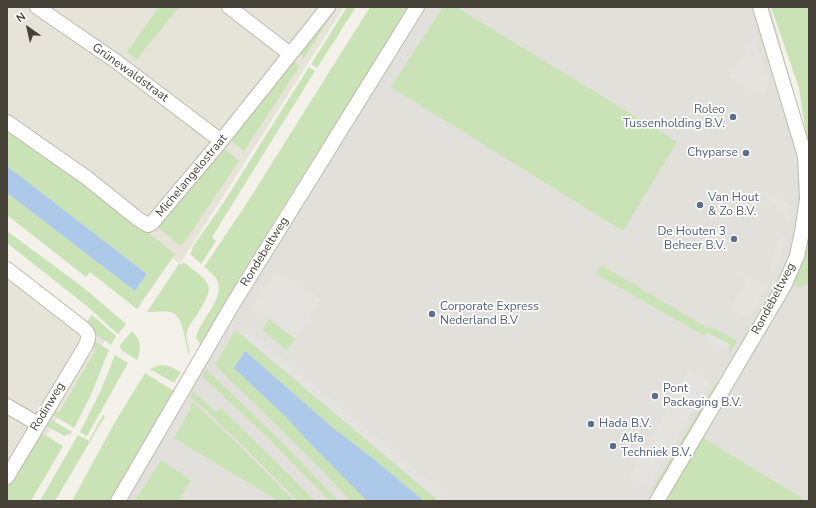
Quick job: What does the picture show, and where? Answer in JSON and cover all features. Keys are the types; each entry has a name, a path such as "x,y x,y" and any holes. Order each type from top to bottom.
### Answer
{"street":[{"name":"Grünewaldstraat","path":"37,7 117,62 221,141"},
{"path":"229,7 290,54"},
{"name":"Michelangelostraat","path":"7,122 87,178 138,219 148,225 152,224 221,141 328,7"},
{"name":"Rondebeltweg","path":"118,501 234,302 417,7"},
{"name":"Rondebeltweg","path":"657,501 784,286 797,256 807,198 806,156 760,7"},
{"name":"Rodinweg","path":"7,269 88,332 89,337 86,345 7,477"},
{"path":"7,406 38,424"}],"shaded area":[{"path":"7,7 344,7 180,264 94,194 7,136"},
{"path":"406,7 770,7 809,147 809,501 107,501"},
{"path":"754,38 769,82 765,93 758,95 728,77"},
{"path":"763,188 791,206 787,211 792,216 788,220 775,212 777,206 759,194"},
{"path":"780,235 787,239 775,271 769,267"},
{"path":"276,270 321,299 296,339 252,307"},
{"path":"738,271 768,287 748,319 730,309 746,282 735,275"},
{"path":"7,274 107,337 42,443 9,501 7,501"},
{"path":"247,329 446,495 441,501 439,501 243,336"},
{"path":"708,333 729,344 729,354 707,341"},
{"path":"690,368 710,382 648,488 628,478"}],"green space":[{"path":"159,7 179,7 137,59 127,52"},
{"path":"332,7 337,7 303,59 302,55 295,53"},
{"path":"347,7 356,7 317,68 311,64"},
{"path":"370,7 409,7 275,220 202,346 196,338 198,331 216,301 219,285 216,278 204,267 247,203"},
{"path":"443,7 456,7 677,142 623,231 391,87"},
{"path":"771,7 809,7 809,153 799,88"},
{"path":"290,60 296,63 299,67 244,151 228,139"},
{"path":"309,67 315,71 212,237 216,241 201,264 190,254 193,249 192,248 224,202"},
{"path":"7,127 140,226 175,254 137,309 90,272 86,277 7,215 7,193 135,291 147,274 7,166"},
{"path":"221,146 239,161 183,244 179,245 157,226"},
{"path":"7,231 84,288 126,324 118,334 88,307 7,243"},
{"path":"809,234 809,284 797,288 793,280"},
{"path":"185,263 207,282 209,287 209,292 206,299 188,330 187,338 190,356 179,318 170,312 147,312 179,264"},
{"path":"601,265 709,329 712,327 737,341 729,354 729,344 708,333 708,331 705,336 596,274"},
{"path":"92,315 116,336 111,345 85,324"},
{"path":"269,319 296,339 286,350 263,330"},
{"path":"132,331 140,345 140,352 137,360 121,350 120,345"},
{"path":"235,331 243,336 439,501 424,501 370,456 333,428 245,351 234,368 287,418 367,501 351,501 311,459 215,365"},
{"path":"92,340 109,350 90,397 74,428 50,413 52,409 59,413 96,349 89,345"},
{"path":"115,355 128,363 87,436 80,432 101,390"},
{"path":"160,365 169,366 181,372 174,383 150,369"},
{"path":"206,369 284,444 338,501 330,501 262,432 202,376"},
{"path":"145,373 174,391 168,402 109,501 72,501 115,422"},
{"path":"715,384 716,389 656,489 652,490"},
{"path":"193,391 216,412 221,408 315,501 298,501 242,445 190,397"},
{"path":"193,402 240,446 294,501 279,501 174,438"},
{"path":"103,415 105,416 55,501 40,501 78,435 89,441"},
{"path":"48,418 72,432 65,436 44,425"},
{"path":"40,432 63,446 31,501 7,501 7,487"},
{"path":"703,438 807,501 664,501 699,442"},
{"path":"161,460 191,480 178,501 135,501"}],"water":[{"path":"7,166 147,274 135,291 7,193"},
{"path":"245,351 333,428 370,456 424,501 367,501 287,418 234,368"}],"place":[{"name":"Roleo Tussenholding B.V.","path":"733,117"},
{"name":"Chyparse","path":"746,153"},
{"name":"Van Hout & Zo B.V.","path":"700,205"},
{"name":"De Houten 3 Beheer B.V.","path":"734,239"},
{"name":"Corporate Express Nederland B.V","path":"432,314"},
{"name":"Pont Packaging B.V.","path":"655,396"},
{"name":"Hada B.V.","path":"591,424"},
{"name":"Alfa Techniek B.V.","path":"613,446"}]}
